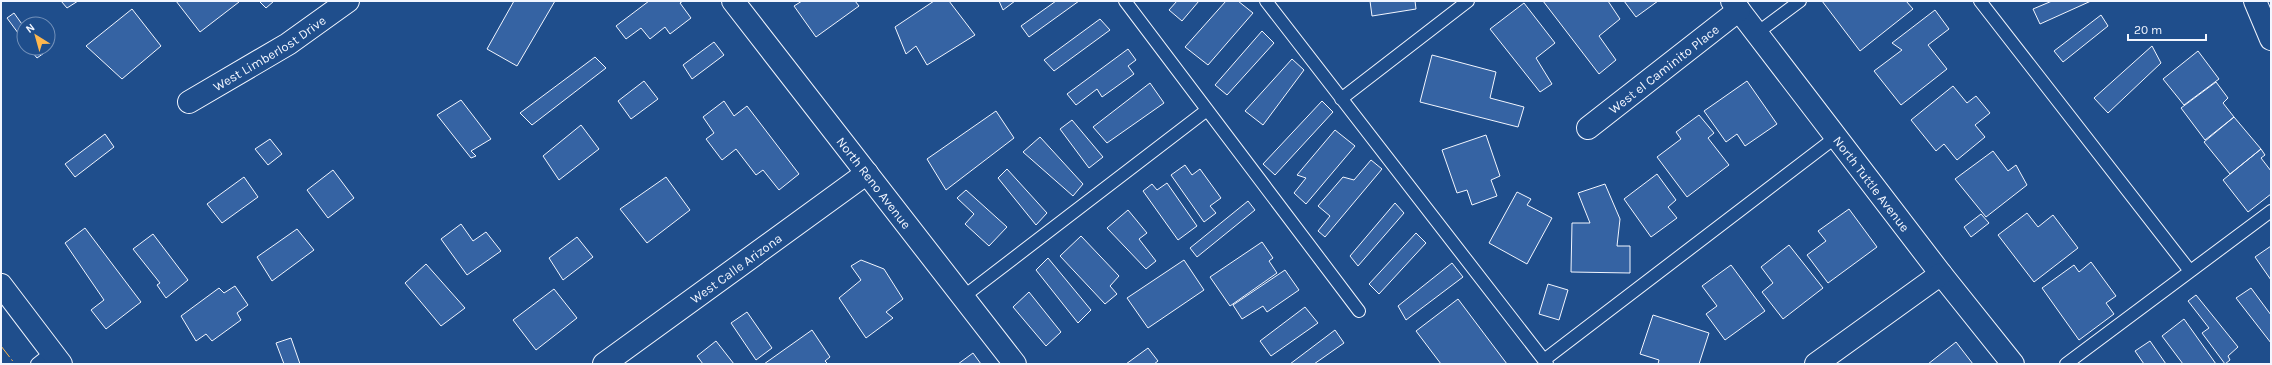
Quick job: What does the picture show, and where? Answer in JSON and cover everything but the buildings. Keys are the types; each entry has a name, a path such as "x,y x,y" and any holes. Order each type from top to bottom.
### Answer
{"street":[{"name":"West Limberlost Drive","path":"189,102 288,44 348,1"},
{"name":"North Reno Avenue","path":"733,1 1015,364"},
{"path":"2254,1 2271,40"},
{"name":"North Tuttle Avenue","path":"1736,6 1941,274 2013,364"},
{"name":"West el Caminito Place","path":"1588,128 1736,6"},
{"name":"West Calle Arizona","path":"604,364 867,173"},
{"path":"1816,364 1941,274"},
{"path":"1,285 50,360"}],"lane":[{"path":"1125,1 1359,312"},
{"path":"1266,1 1546,362 1836,137"},
{"path":"1341,99 1468,1"},
{"path":"1757,33 1800,1"},
{"path":"1980,1 2190,271"},
{"path":"963,297 1207,110"},
{"path":"2066,364 2271,211"}],"power":[{"path":"1,346 15,364"}]}
